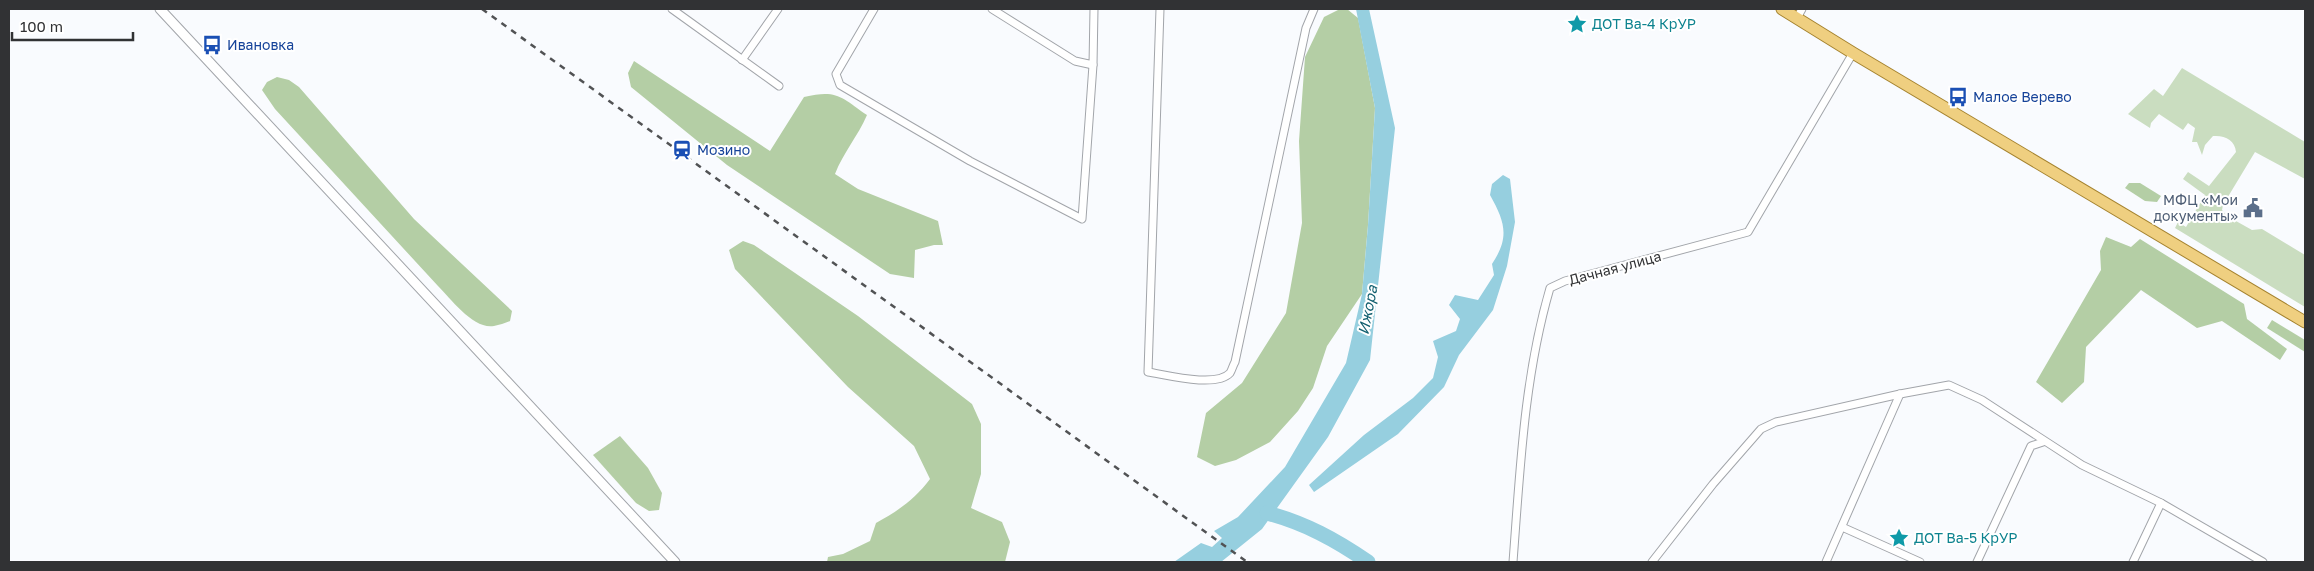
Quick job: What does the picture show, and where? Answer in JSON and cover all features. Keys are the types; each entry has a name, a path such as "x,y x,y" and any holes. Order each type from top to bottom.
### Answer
{"main road":[{"path":"1782,9 1799,13 1853,53 2305,322"}],"street":[{"path":"160,9 675,562"},
{"path":"672,9 779,86"},
{"path":"742,60 778,9"},
{"path":"874,9 836,74 840,85 970,161 1082,219 1093,65 1094,9"},
{"path":"992,9 1075,61 1093,65"},
{"path":"1160,9 1148,372 1210,381 1221,379 1230,373 1235,362 1306,28 1314,9"},
{"name":"Дачная улица","path":"1513,562 1521,460 1535,346 1550,288 1565,281 1748,232 1853,53"},
{"path":"1652,562 1712,484 1761,428 1776,422 1949,385 1982,400 2043,442 2082,465 2160,503 2263,562"},
{"path":"1826,562 1900,394"},
{"path":"1976,562 2031,446 2043,442"},
{"path":"2133,562 2160,503"},
{"path":"1842,527 1920,562"}],"green space":[{"path":"1340,9 1347,9 1358,18 1375,108 1362,294 1327,346 1313,388 1298,411 1270,442 1236,460 1215,466 1197,457 1206,413 1242,383 1286,313 1302,223 1299,141 1305,57 1324,17"},
{"path":"634,61 770,151 804,97 832,94 844,99 867,115 835,174 858,189 938,221 943,245 934,245 915,250 914,278 890,274 727,165 631,87 628,73"},
{"path":"2182,68 2305,142 2305,179 2255,152 2223,205 2222,210 2227,216 2252,230 2262,229 2305,255 2305,307 2175,228 2178,222 2186,227 2205,195 2183,179 2188,172 2209,186 2236,152 2234,144 2229,139 2222,136 2213,136 2205,145 2202,155 2197,142 2192,142 2195,128 2188,123 2183,130 2159,114 2151,123 2150,128 2128,114 2154,89 2163,96"},
{"path":"277,77 289,80 299,87 414,219 512,311 510,321 494,326 486,326 471,319 456,305 275,109 262,90 267,82"},
{"path":"2129,183 2140,183 2161,196 2157,202 2145,201 2125,188"},
{"path":"2106,237 2131,247 2140,239 2244,304 2247,319 2287,349 2280,360 2222,321 2197,328 2141,290 2086,347 2084,382 2062,403 2036,382 2101,270 2100,251"},
{"path":"743,241 754,245 858,316 972,404 981,424 981,474 971,508 1002,522 1010,542 1005,562 827,562 828,557 843,554 870,541 876,523 906,504 930,479 914,446 848,387 735,269 729,250"},
{"path":"2272,320 2305,340 2305,352 2267,328"},
{"path":"620,436 648,468 662,493 659,510 649,511 636,503 593,455"}],"water":[{"name":"Ижора","path":"1356,9 1369,9 1395,128 1370,360 1328,437 1262,529 1221,562 1174,562 1201,543 1212,547 1222,538 1214,531 1238,517 1285,467 1346,363 1362,294 1375,108"},
{"path":"1503,175 1510,179 1515,222 1507,266 1493,310 1459,355 1444,387 1398,434 1314,492 1309,485 1364,435 1413,398 1433,378 1438,357 1433,341 1456,331 1460,319 1449,305 1455,295 1478,300 1494,275 1492,264 1501,246 1503,230 1499,213 1490,195 1492,184"}],"waterway":[{"path":"1267,513 1320,533 1368,562"}],"railway":[{"path":"482,9 1247,562"}],"place":[{"name":"ДОТ Ва-4 КрУР","path":"1577,24"},
{"name":"Ивановка","path":"212,45"},
{"name":"Малое Верево","path":"1958,97"},
{"name":"Мозино","path":"682,150"},
{"name":"МФЦ «Мои документы»","path":"2253,208"},
{"name":"ДОТ Ва-5 КрУР","path":"1899,538"}]}
